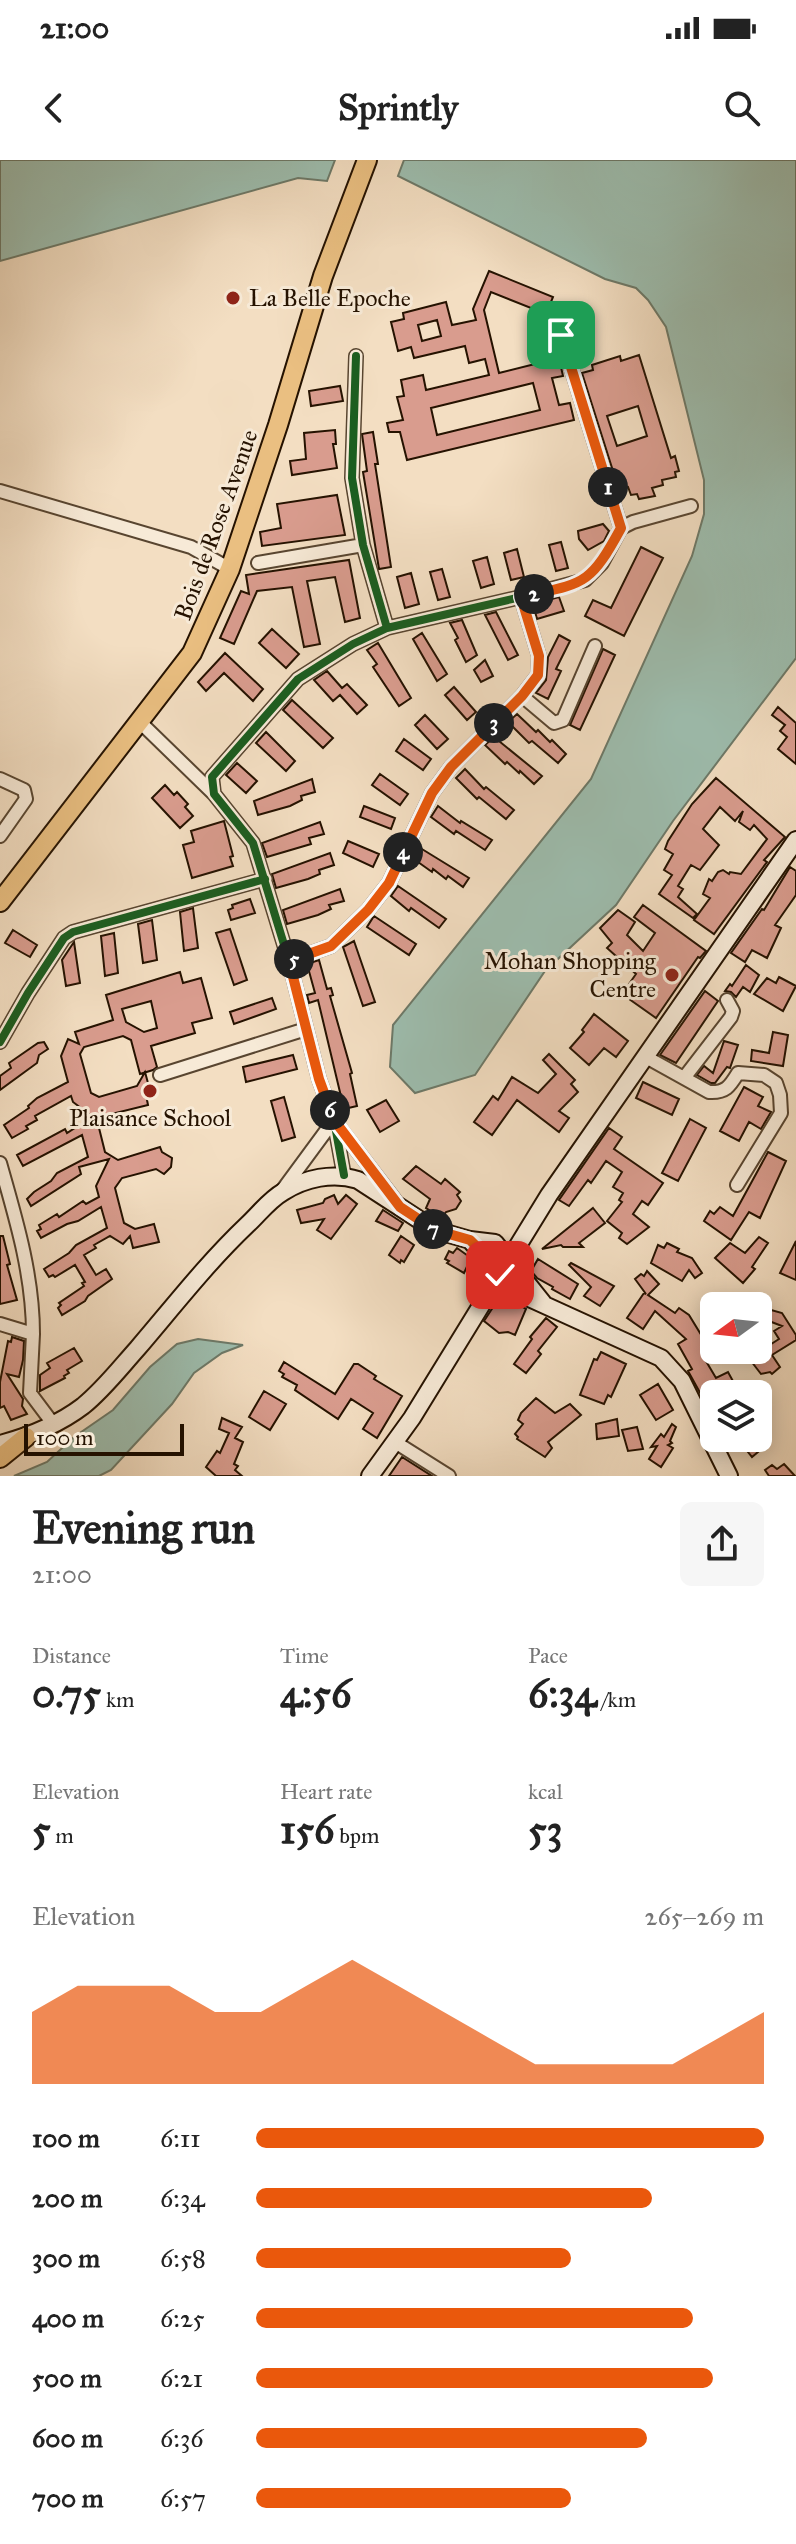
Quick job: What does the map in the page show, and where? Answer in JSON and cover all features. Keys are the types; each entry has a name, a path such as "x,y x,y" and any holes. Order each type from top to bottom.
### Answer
{"main road":[{"name":"Bois de Rose Avenue","path":"0,902 192,653 230,569 323,276 367,160"},
{"path":"370,1476 454,1352 507,1255 510,1241 533,1221 796,840"},
{"path":"0,1444 54,1425 83,1406 108,1383 227,1245 280,1194 312,1180 344,1175 371,1186 435,1230 495,1243 543,1303"},
{"path":"470,1240 516,1292 661,1358 682,1381 729,1476"},
{"path":"0,1458 26,1437"}],"street":[{"path":"561,335 621,528"},
{"path":"356,356 352,478 363,545 387,628"},
{"path":"0,491 191,547 230,569"},
{"path":"214,794 212,777 218,768 298,679 353,644 387,628 585,580 602,563 621,528 691,506"},
{"path":"258,563 363,545"},
{"path":"289,961 331,946 368,910 389,883 432,793 451,767 522,696 538,675 539,656 521,597"},
{"path":"522,696 554,723 563,720 595,646"},
{"path":"141,723 214,794 253,843 289,961 319,1079 334,1120 344,1175"},
{"path":"0,779 24,790 27,795 0,836"},
{"path":"0,1042 35,981 64,938 73,932 265,879"},
{"path":"684,1078 731,1017 733,1011 727,1000"},
{"path":"160,1075 306,1029"},
{"path":"646,1057 709,1092 720,1093 730,1087 738,1073 764,1075 776,1083 781,1113 737,1185"},
{"path":"280,1194 334,1120"},
{"path":"334,1120 400,1207"},
{"path":"0,1163 33,1298 30,1393 54,1425"},
{"path":"0,1324 33,1334"},
{"path":"395,1442 449,1476"}],"shaded area":[{"path":"0,160 335,160 327,181 298,178 0,261"},
{"path":"404,160 796,160 796,658 673,821 616,905 545,971 475,1075 415,1093 390,1067 393,1025 591,779 692,556 704,514 704,480 666,327 648,300 636,288 605,279 398,176"},
{"path":"198,1339 243,1345 222,1353 194,1373 172,1404 111,1470 99,1476 14,1476 47,1462 74,1437 113,1410 150,1367 177,1344"}],"building":[{"path":"489,271 553,297 546,314 491,292 484,310 499,373 559,358 563,376 552,378 559,405 570,403 574,420 407,460 400,432 389,432 387,423 403,420 397,397 404,396 401,380 423,375 426,390 489,375 485,359 469,363 465,346 414,358 411,347 398,351 391,322 404,319 403,313 446,302 452,325 476,320 473,309","holes":["437,320 441,336 422,341 418,325","533,383 540,410 437,435 431,408"]},
{"path":"639,355 671,458 675,456 679,471 675,472 676,477 662,480 663,485 652,488 655,496 639,499 637,494 631,495 628,487 619,490 582,373 593,370 592,365 620,356 621,361","holes":["638,406 647,436 617,446 607,416"]},
{"path":"340,386 343,401 311,406 309,391"},
{"path":"335,430 336,444 333,444 337,468 292,475 290,461 306,459 304,433"},
{"path":"373,432 391,567 379,569 363,472 367,471 362,434"},
{"path":"337,495 345,535 262,546 260,532 281,528 277,504"},
{"path":"603,524 609,531 604,541 588,550 579,539 578,531"},
{"path":"561,542 568,568 556,571 549,545"},
{"path":"641,547 663,558 624,636 585,616 593,600 611,608"},
{"path":"517,549 524,577 511,580 504,553"},
{"path":"487,557 494,584 481,588 473,561"},
{"path":"349,560 360,618 345,622 335,577 307,581 320,644 304,647 292,587 257,591 234,644 220,638 241,591 249,594 246,575"},
{"path":"442,569 450,597 438,600 430,572"},
{"path":"411,573 419,604 405,608 397,577"},
{"path":"559,597 564,611 537,619 533,604"},
{"path":"496,612 518,655 508,660 485,615"},
{"path":"462,620 477,655 466,662 450,623"},
{"path":"272,629 299,654 286,668 259,643"},
{"path":"422,633 447,674 437,681 413,639"},
{"path":"559,635 570,641 556,669 561,671 548,699 536,693 546,680 548,657"},
{"path":"378,643 411,698 399,706 373,667 377,664 367,650"},
{"path":"603,649 615,655 580,730 570,725"},
{"path":"225,653 263,689 253,701 224,673 206,691 198,682"},
{"path":"485,660 493,676 481,682 474,670"},
{"path":"327,671 342,688 347,684 367,705 357,714 340,695 333,701 314,680"},
{"path":"454,687 476,712 467,720 445,695"},
{"path":"292,700 333,738 323,748 283,710"},
{"path":"778,707 796,723 796,764 778,749 787,737 780,731 785,725 772,715"},
{"path":"517,714 566,754 558,763 532,741 529,743 508,722"},
{"path":"425,715 448,739 437,749 415,725"},
{"path":"266,732 295,761 286,771 256,743"},
{"path":"494,737 542,776 534,784 507,762 505,764 485,745"},
{"path":"404,739 431,759 423,770 396,751"},
{"path":"237,763 257,781 246,793 226,775"},
{"path":"465,769 484,789 486,787 514,810 506,819 479,797 477,799 456,778"},
{"path":"380,774 408,794 400,805 372,785"},
{"path":"716,778 785,837 764,860 767,862 714,934 694,920 710,898 703,894 709,879 712,881 723,870 729,874 741,874 767,839 754,825 750,830 739,822 743,811 735,821 720,807 703,829 719,845 700,870 691,865 678,886 683,889 678,897 697,914 693,918 659,894 672,875 664,870 673,854 665,849 668,841 692,804"},
{"path":"312,779 315,792 301,796 302,800 290,806 258,815 254,801"},
{"path":"165,785 188,804 185,807 193,816 180,828 152,798"},
{"path":"364,806 395,818 391,829 360,817"},
{"path":"438,806 460,823 492,840 485,850 456,831 454,834 431,817"},
{"path":"224,821 233,866 192,878 183,845 194,842 191,831"},
{"path":"320,822 324,834 309,838 311,844 267,857 262,843"},
{"path":"348,841 379,854 373,867 343,853"},
{"path":"417,846 469,878 463,887 448,876 446,879 433,869 432,872 411,857"},
{"path":"330,853 334,865 319,870 320,874 308,879 276,888 272,874"},
{"path":"790,867 796,871 796,895 775,925 781,928 767,958 752,950 745,962 731,953 764,910"},
{"path":"398,886 446,919 439,928 411,908 409,911 391,896"},
{"path":"340,889 344,901 329,905 331,909 318,915 287,924 283,910"},
{"path":"250,899 255,913 231,920 228,910 233,908 232,905"},
{"path":"643,905 706,951 698,957 656,1018 622,994 636,974 607,948 612,943 600,928 618,910 635,922 627,935 643,951 655,933 634,917"},
{"path":"193,908 198,948 184,951 180,912"},
{"path":"374,916 416,944 409,955 367,927"},
{"path":"152,920 157,960 143,963 138,924"},
{"path":"230,929 247,980 234,985 216,933"},
{"path":"13,930 37,945 30,957 5,943"},
{"path":"114,933 118,973 105,976 101,936"},
{"path":"354,941 375,1002 363,1006 343,947"},
{"path":"74,942 80,983 66,986 62,960"},
{"path":"319,960 327,989 331,988 333,995 330,996 352,1073 357,1106 344,1109 318,1000 309,1003 307,995 315,993 307,964"},
{"path":"746,965 759,975 750,992 743,987 736,997 725,991"},
{"path":"180,972 183,983 201,978 212,1018 192,1023 195,1033 151,1046 157,1067 145,1072 154,1090 147,1100 148,1105 107,1115 99,1128 105,1152 118,1160 160,1147 172,1158 171,1167 164,1174 156,1169 122,1178 115,1188 124,1223 135,1229 154,1224 159,1242 133,1248 130,1236 123,1244 110,1236 94,1245 96,1248 84,1255 96,1275 106,1269 112,1279 62,1315 59,1303 84,1286 82,1283 85,1282 75,1265 55,1277 49,1277 44,1269 76,1245 107,1228 101,1207 41,1238 37,1231 41,1229 39,1225 57,1214 59,1217 83,1201 86,1204 99,1197 96,1186 109,1159 79,1167 81,1174 31,1206 27,1199 34,1192 57,1173 88,1157 82,1135 23,1166 17,1155 65,1129 67,1133 78,1126 98,1121 73,1102 71,1096 35,1116 37,1120 26,1126 28,1129 12,1138 4,1125 29,1108 37,1098 68,1082 61,1056 68,1039 79,1044 75,1032 113,1020 106,995","holes":["151,1001 157,1028 144,1032 126,1022 122,1009","123,1036 131,1040 140,1074 145,1073 137,1086 99,1097 91,1093 80,1054 84,1047"]},
{"path":"779,977 796,986 783,1011 754,994 767,978 776,983"},
{"path":"705,991 718,1001 676,1063 660,1055"},
{"path":"272,998 276,1009 234,1024 230,1012"},
{"path":"594,1014 628,1041 616,1057 604,1048 589,1065 570,1048"},
{"path":"773,1032 788,1035 783,1066 751,1061 752,1050 769,1053"},
{"path":"724,1041 738,1045 730,1068 727,1067 715,1083 711,1083 697,1075 704,1066 713,1073"},
{"path":"44,1042 48,1049 39,1055 37,1063 0,1090 0,1076 11,1068 9,1063"},
{"path":"549,1054 575,1080 571,1084 578,1092 559,1111 569,1118 559,1132 517,1100 492,1135 474,1122 493,1096 498,1100 512,1077 538,1093 556,1074 543,1060"},
{"path":"293,1055 297,1069 246,1082 243,1067"},
{"path":"643,1082 679,1099 672,1115 636,1098"},
{"path":"744,1087 763,1097 758,1106 771,1112 761,1129 749,1122 739,1141 720,1131"},
{"path":"284,1097 295,1137 282,1141 271,1101"},
{"path":"386,1100 399,1121 380,1132 367,1110"},
{"path":"690,1119 706,1128 678,1181 662,1173"},
{"path":"609,1128 622,1137 614,1149 663,1183 648,1205 642,1201 633,1214 649,1227 627,1244 619,1238 622,1233 607,1221 622,1202 619,1200 623,1193 613,1187 622,1172 606,1161 569,1206 559,1200"},
{"path":"768,1152 786,1161 760,1218 749,1212 731,1240 704,1221 710,1211 714,1214 720,1207 733,1216"},
{"path":"416,1166 441,1184 445,1179 460,1192 457,1195 461,1201 456,1209 446,1212 442,1218 426,1208 430,1199 403,1179"},
{"path":"334,1195 338,1204 346,1195 357,1204 331,1239 317,1230 324,1219 301,1223 297,1210 323,1203"},
{"path":"593,1208 605,1223 579,1243 583,1247 561,1245 542,1249"},
{"path":"383,1210 403,1223 398,1231 376,1221"},
{"path":"0,1236 3,1236 17,1300 0,1304"},
{"path":"401,1236 414,1245 404,1262 401,1260 400,1263 389,1255"},
{"path":"759,1237 768,1243 752,1267 755,1269 743,1283 715,1258 730,1243 745,1253"},
{"path":"796,1241 796,1280 780,1273"},
{"path":"667,1243 679,1249 677,1252 692,1258 702,1273 695,1278 689,1270 682,1281 651,1263 658,1245 664,1248"},
{"path":"457,1248 471,1258 464,1273 445,1259 449,1251 453,1253"},
{"path":"538,1259 578,1284 570,1299 531,1271"},
{"path":"571,1263 614,1286 600,1306 584,1296 591,1287 569,1265"},
{"path":"647,1271 659,1284 648,1295 675,1313 679,1308 689,1315 700,1333 700,1364 708,1364 716,1378 728,1372 732,1380 700,1380 700,1393 688,1371 692,1369 678,1344 686,1339 655,1311 643,1329 627,1318 646,1294 635,1279 641,1274 644,1276"},
{"path":"501,1295 526,1309 515,1335 499,1333 484,1321"},
{"path":"772,1310 782,1313 796,1340 772,1355 772,1344 779,1339 774,1331 782,1326 772,1322"},
{"path":"546,1318 557,1327 526,1373 514,1364"},
{"path":"12,1337 24,1341 23,1360 19,1377 7,1374 23,1399 22,1406 27,1414 11,1420 4,1406 0,1408 0,1382 8,1341 11,1342"},
{"path":"74,1348 82,1361 67,1370 69,1373 65,1378 40,1391 40,1375 50,1368 47,1363"},
{"path":"601,1352 626,1364 611,1397 608,1395 604,1404 580,1395 594,1359 597,1360"},
{"path":"772,1355 780,1367 772,1374 761,1374 753,1364 772,1364"},
{"path":"284,1362 335,1394 354,1364 358,1364 376,1376 374,1379 402,1396 377,1438 363,1429 373,1413 351,1399 338,1419 295,1390 297,1385 282,1377 284,1374 279,1371"},
{"path":"658,1384 673,1410 656,1420 640,1395"},
{"path":"264,1391 286,1404 270,1430 249,1417"},
{"path":"536,1398 555,1413 570,1404 581,1415 548,1442 552,1448 545,1457 517,1439 515,1434 523,1424 518,1420 521,1413"},
{"path":"222,1418 242,1427 235,1438 243,1442 234,1464 238,1466 235,1470 242,1476 216,1476 206,1467 217,1451 220,1453 229,1433 219,1429"},
{"path":"617,1419 619,1436 597,1439 596,1424"},
{"path":"672,1424 676,1427 670,1441 672,1443 668,1445 673,1448 661,1467 649,1459 657,1446 651,1447 661,1434 664,1437"},
{"path":"637,1427 643,1449 628,1451 622,1430"},
{"path":"402,1457 432,1476 389,1476"},
{"path":"784,1464 795,1476 769,1476 765,1470 772,1465 777,1469"}],"cycle path":[{"path":"356,356 352,478 363,545 387,628"},
{"path":"289,961 331,946 368,910 389,883 432,793 451,767 522,696 538,675 539,656 521,597 387,628 353,644 298,679 212,777 214,794 253,843 289,961 319,1079 334,1120 344,1175"},
{"path":"0,1042 64,938 73,932 265,879"}],"place":[{"name":"La Belle Epoche","path":"233,298"},
{"name":"Mohan Shopping Centre","path":"672,975"},
{"name":"Plaisance School","path":"150,1091"}],"route":[{"path":"500,1275 470,1240 435,1230 400,1207 334,1120 319,1079 289,961 331,946 368,910 389,883 432,793 451,767 522,696 538,675 539,656 521,597 585,580 602,563 621,528 561,335"}]}
